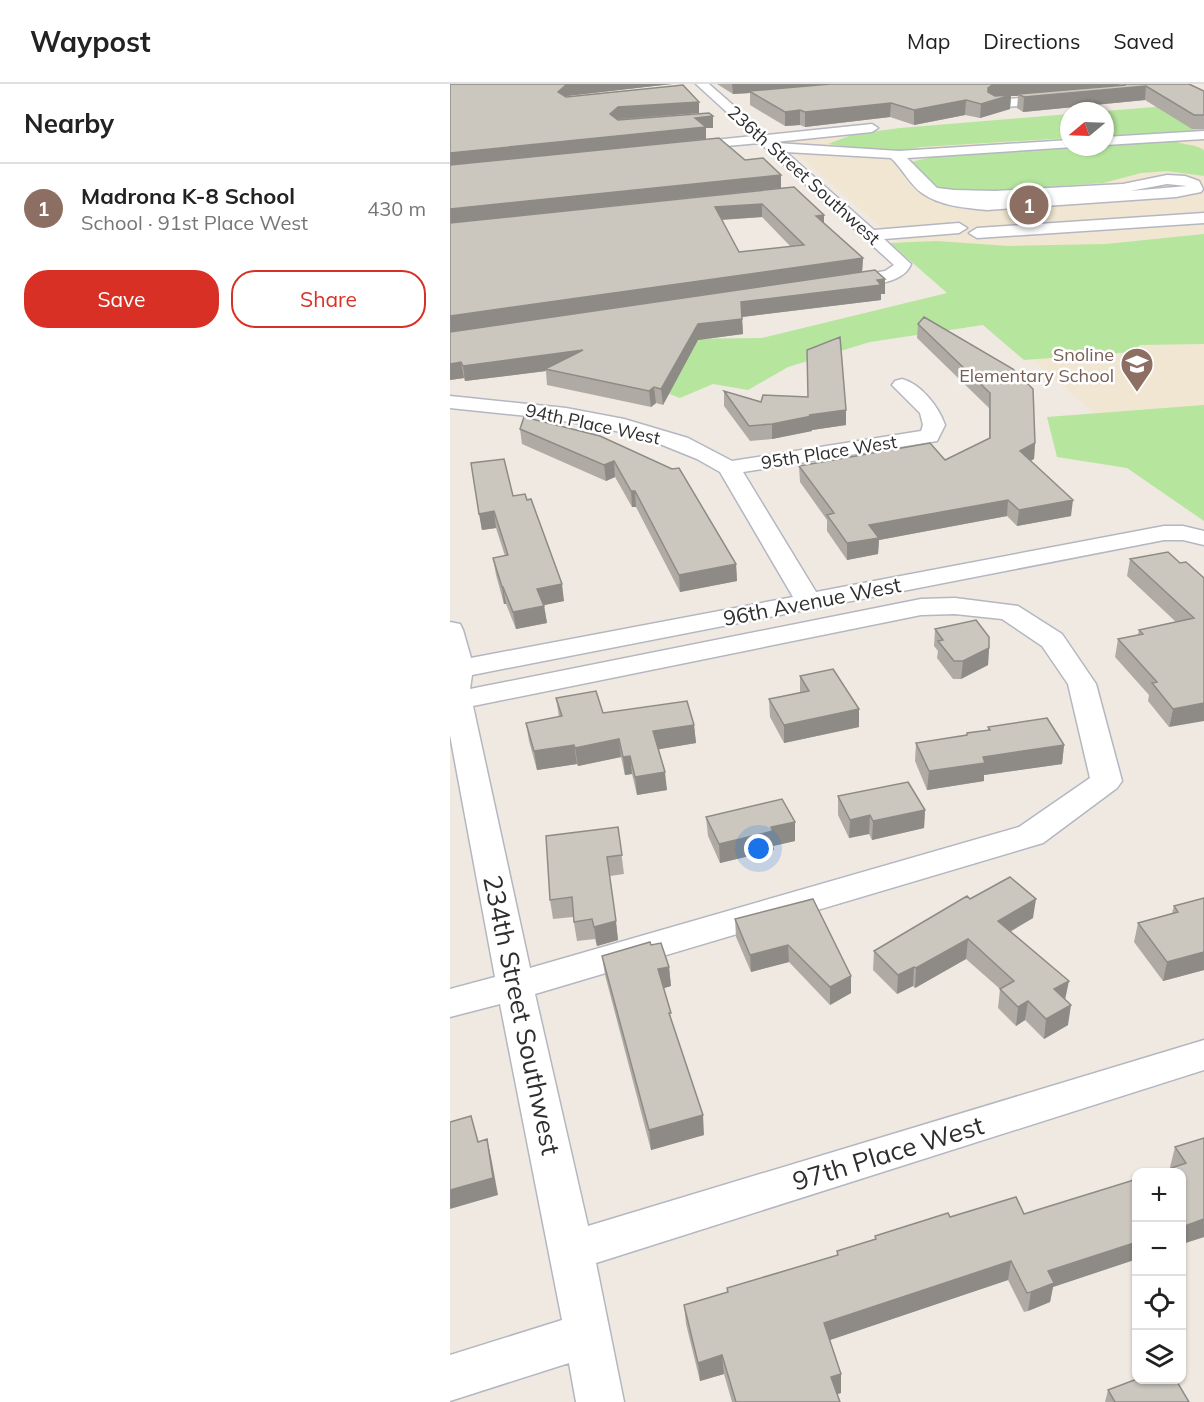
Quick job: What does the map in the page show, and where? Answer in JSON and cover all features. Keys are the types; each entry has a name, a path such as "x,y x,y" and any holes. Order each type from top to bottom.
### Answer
{"street":[{"path":"701,87 721,85"},
{"name":"236th Street Southwest","path":"701,87 721,101 903,264 901,269 890,275 828,285"},
{"path":"994,104 1071,98"},
{"path":"721,101 740,100"},
{"path":"718,117 737,116"},
{"path":"670,149 768,143 872,128"},
{"path":"1114,140 1198,135 1204,144"},
{"path":"768,143 896,155 1060,145"},
{"path":"896,155 927,189 944,199 987,206 1176,193 1196,189 1194,184 1188,181 1167,178 1126,188 980,197 954,195 927,189"},
{"path":"798,193 821,190"},
{"path":"977,233 1204,218"},
{"path":"871,235 958,228"},
{"name":"95th Place West","path":"729,468 929,436 934,424 930,411 902,385"},
{"name":"94th Place West","path":"450,402 541,410 622,426 681,443 729,468"},
{"path":"729,468 809,602"},
{"name":"96th Avenue West","path":"456,686 809,602 1164,533 1183,533 1204,538"},
{"path":"450,1003 515,987 1031,835 1106,781 1082,684 1052,640 1009,612 955,606 921,607 456,686"},
{"name":"234th Street Southwest","path":"450,630 456,686 515,987 572,1251 600,1402"},
{"name":"97th Place West","path":"572,1251 1204,1055"},
{"path":"450,1378 586,1335"}],"shaded area":[{"path":"1204,122 1204,509 781,140 1060,128 1060,156 1114,156 1114,126"}],"green space":[{"path":"1204,103 1204,131 1114,136 1114,110"},
{"path":"1060,115 1060,139 921,147 893,153 828,144 854,134"},
{"path":"1173,140 1196,146 1204,150 1204,176 1167,171 1141,173 1103,183 990,191 949,191 931,184 911,162 928,158 926,155 1060,149 1060,156 1114,156 1114,143"},
{"path":"1204,234 1204,344 1140,345 1131,352 1024,360 983,325 870,342 788,367 748,390 713,384 680,398 611,371 672,339 762,338 947,293 890,243 936,241 1009,246 1106,244"},
{"path":"1204,405 1204,521 1127,468 1057,457 1047,417"}],"building":[{"path":"450,84 574,84 566,85 558,92 566,97 683,85 699,102 618,107 610,114 618,120 709,113 713,116 695,118 706,127 450,153"},
{"path":"830,84 994,84 988,88 988,92 995,96 1011,95 981,104 966,100 914,110 891,103 785,112 749,91"},
{"path":"1189,84 1204,91 1204,115 1194,115 1146,86 1024,97 1018,94 1125,85"},
{"path":"719,138 745,160 763,158 781,175 450,209 450,165"},
{"path":"794,187 824,215 816,216 863,258 450,316 450,223","holes":["762,204 804,245 739,252 715,207"]},
{"path":"875,270 885,279 877,280 881,285 741,302 742,319 698,324 661,389 654,387 649,391 545,369 583,350 463,366 461,362 450,364 450,332"},
{"path":"924,317 1013,369 1033,389 1035,443 1020,451 1073,500 1019,510 1008,500 869,525 879,538 847,543 827,515 834,513 799,466 930,443 945,460 990,438 990,393 918,324"},
{"path":"840,337 846,410 749,426 724,391 761,402 763,395 808,397 807,350"},
{"path":"524,417 600,436 672,469 679,468 736,564 679,575 635,491 631,491 614,461 604,465 520,429"},
{"path":"504,459 513,496 525,494 527,500 531,499 562,584 537,589 544,606 513,612 493,558 508,555 494,511 479,514 471,463"},
{"path":"1168,552 1180,563 1186,562 1204,578 1204,703 1173,709 1152,683 1157,682 1118,639 1143,634 1139,630 1194,618 1130,559"},
{"path":"976,620 989,637 989,648 963,661 954,661 938,641 943,640 935,629"},
{"path":"833,669 859,709 784,725 769,699 809,691 800,676"},
{"path":"596,691 603,713 687,701 694,725 653,731 665,772 635,777 630,756 623,757 619,739 575,748 574,745 534,751 526,723 562,716 556,698"},
{"path":"1047,718 1064,745 983,757 985,763 929,771 916,743 990,730 988,727"},
{"path":"908,782 925,810 873,821 870,815 850,820 838,796"},
{"path":"782,799 795,822 771,827 773,831 719,844 706,817"},
{"path":"618,827 622,855 607,857 616,921 594,927 592,919 574,922 572,897 550,900 546,836"},
{"path":"1010,877 1036,899 998,921 1069,981 1054,989 1071,1005 1046,1019 1028,1001 1018,1007 1000,989 1014,981 968,939 916,968 898,975 874,951 967,896 970,899"},
{"path":"1204,898 1204,952 1167,962 1138,923 1178,912 1174,906"},
{"path":"813,899 851,976 830,987 788,945 750,955 735,919"},
{"path":"650,942 651,945 661,943 669,967 658,969 671,1013 669,1013 703,1115 649,1130 602,956"},
{"path":"471,1116 478,1142 487,1139 493,1178 450,1190 450,1122"},
{"path":"1204,1138 1204,1219 1186,1226 1186,1168 1172,1168 1186,1163 1175,1147"},
{"path":"1132,1181 1132,1244 1048,1271 1054,1283 1027,1293 1011,1261 824,1323 841,1374 831,1377 840,1402 736,1402 722,1355 698,1363 684,1305 728,1292 727,1288 838,1255 837,1251 876,1239 875,1236 948,1213 950,1217 1016,1197 1024,1214"},
{"path":"1132,1381 1132,1384 1178,1384 1189,1402 1115,1402 1108,1390"}],"place":[{"name":"Madrona K-8 School","path":"1029,205"},
{"name":"Snoline Elementary School","path":"1137,393"}]}
